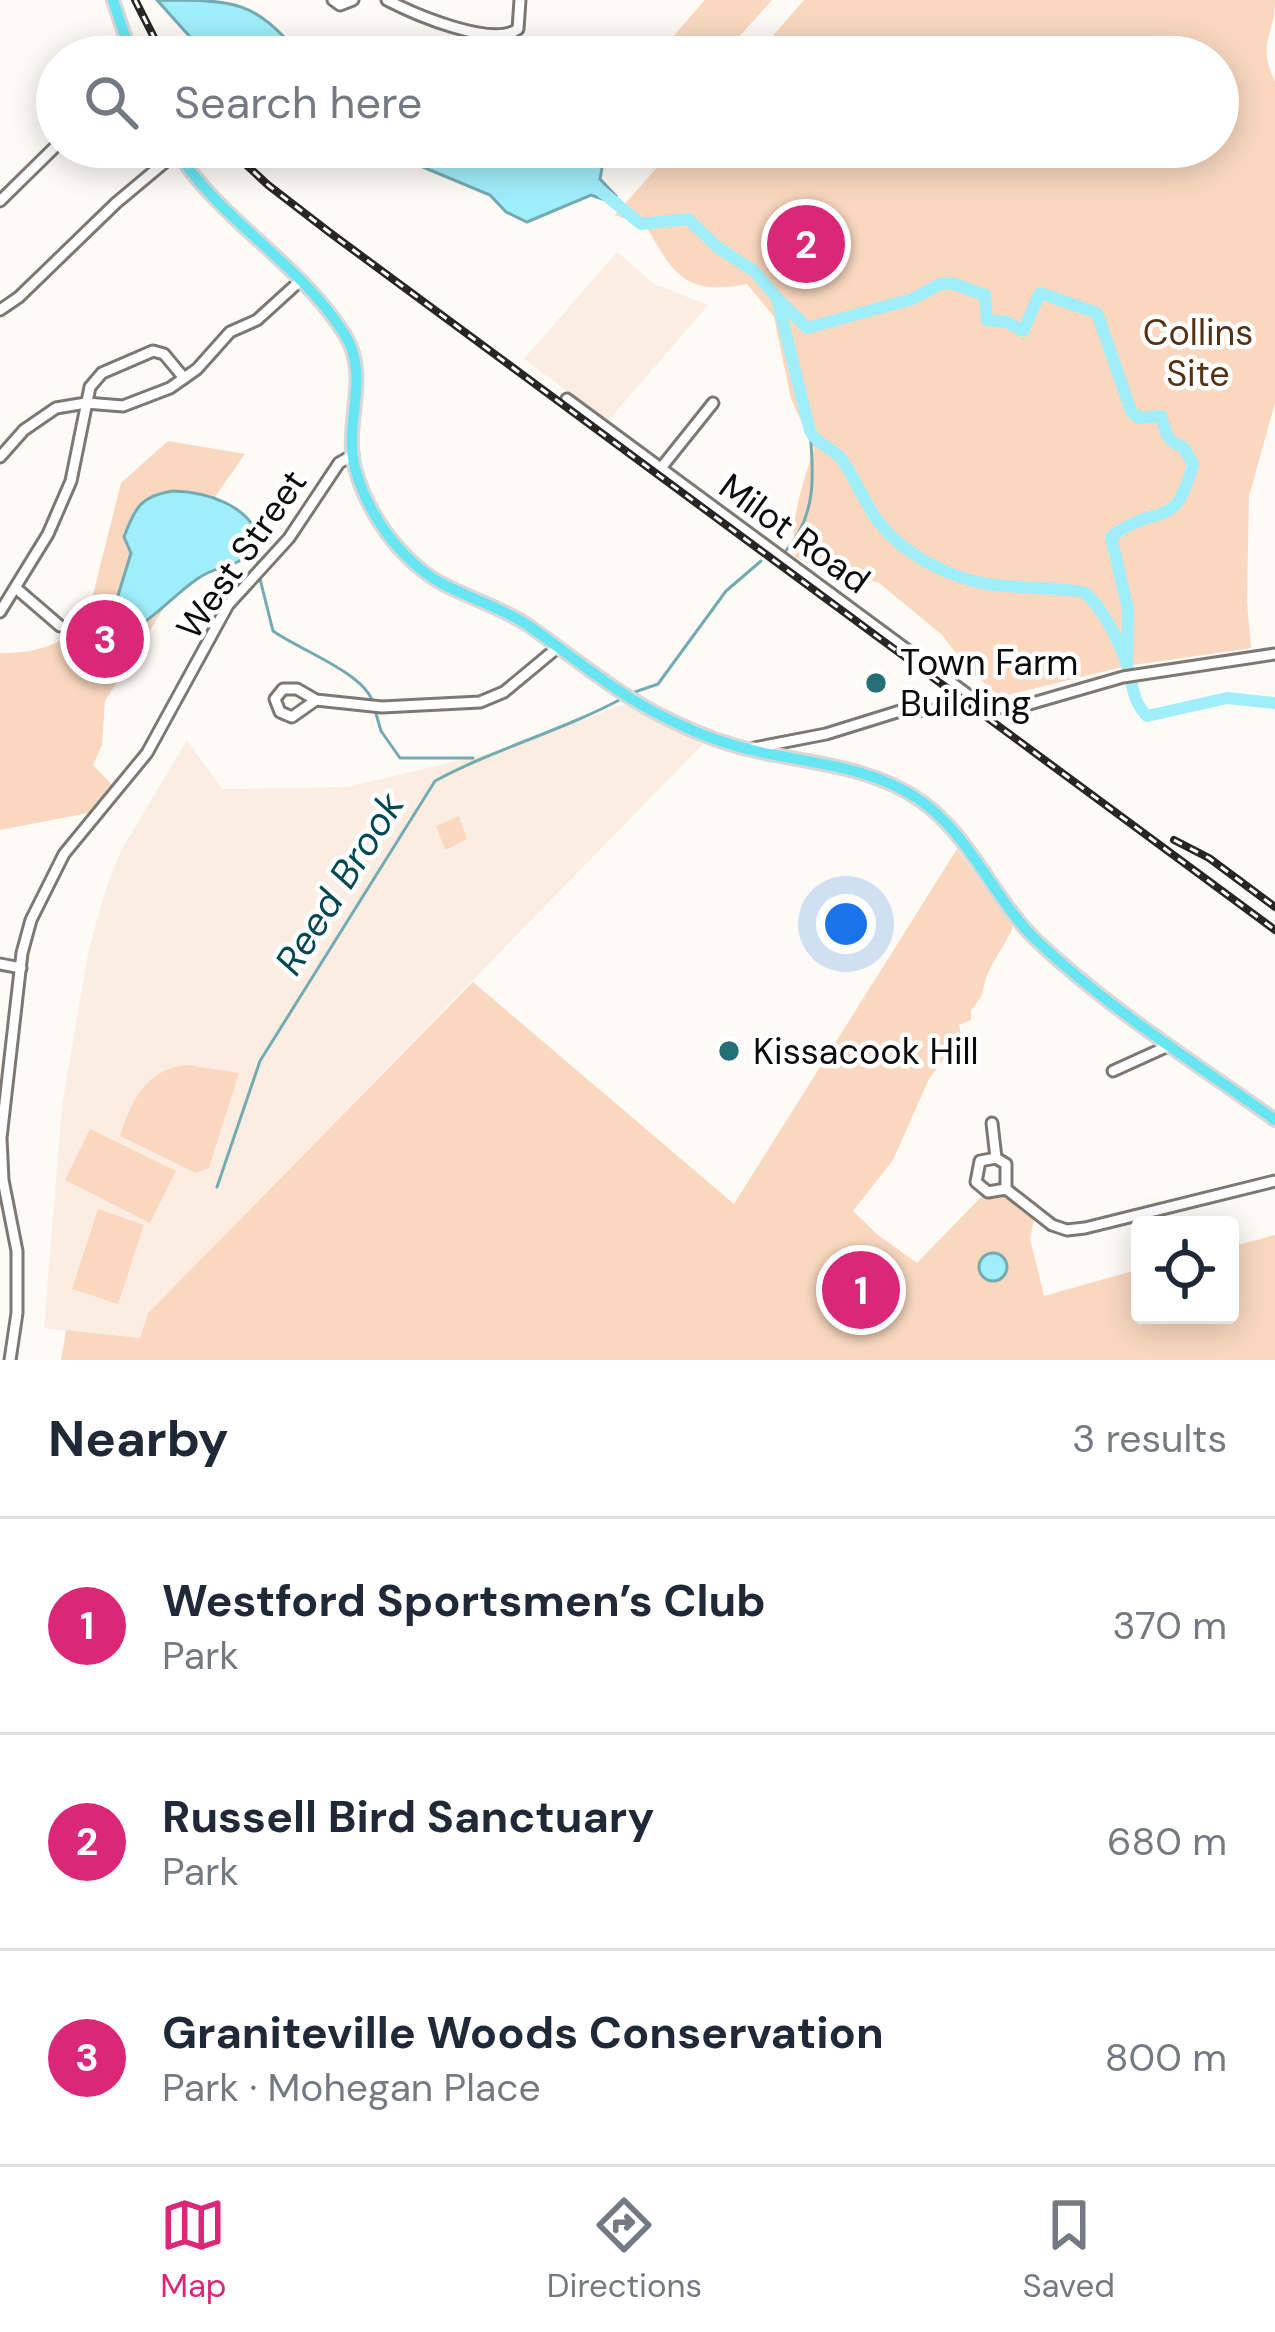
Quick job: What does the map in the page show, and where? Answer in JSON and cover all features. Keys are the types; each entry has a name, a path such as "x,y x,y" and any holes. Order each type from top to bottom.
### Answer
{"main road":[{"path":"113,0 125,36"},
{"path":"190,168 213,196 301,280 354,353 353,455 360,482 378,520 412,562 438,581 509,614 626,696 687,728 748,750 859,771 918,799 954,833 1024,927 1166,1048 1275,1120"}],"street":[{"path":"333,0 340,5 353,0"},
{"path":"387,0 443,24 501,35 518,29 520,0"},
{"path":"0,201 36,166"},
{"path":"0,310 20,297 156,168"},
{"path":"1,453 56,408 135,404 184,378 230,332 257,320 301,280"},
{"path":"0,612 17,589 71,481 90,386 102,373 153,351 164,354 184,378"},
{"name":"Milot Road","path":"567,399 990,711"},
{"path":"661,468 712,403"},
{"name":"West Street","path":"10,1360 17,1312 16,1250 1,1138 20,968 31,920 64,854 139,767 228,605 289,538 339,464 353,455"},
{"path":"17,589 60,626"},
{"path":"316,700 402,707 480,702 504,692 557,648"},
{"path":"748,750 899,712 990,711 1047,702 1129,676 1275,653"},
{"path":"0,964 20,968"},
{"path":"1113,1071 1166,1048"},
{"path":"0,1053 13,1050"},
{"path":"992,1123 996,1158"},
{"path":"1006,1189 1006,1164 996,1158 980,1161 976,1182 988,1192 1006,1189 1046,1222 1067,1230 1275,1181"}],"shaded area":[{"path":"617,252 654,284 708,305 608,421 524,359"},
{"path":"625,704 705,742 148,1313 140,1338 44,1328 62,1106 89,948 122,849 187,740 222,789 347,787 507,749"}],"green space":[{"path":"705,0 772,0 740,36 673,36"},
{"name":"Collins Site","path":"804,0 1275,0 1267,57 1275,82 1275,403 1249,496 1251,648 1126,666 1000,697 967,668 942,635 878,582 832,575 795,557 795,516 814,449 791,399 774,317 747,284 692,283 671,265 641,218 615,215 656,168 1239,168 1239,36 772,36"},
{"path":"168,441 245,454 205,511 277,530 191,565 105,701 102,745 93,765 118,791 99,811 0,830 0,653 48,646 87,618 121,483"},
{"path":"459,816 467,839 445,850 436,826"},
{"path":"957,849 1013,927 971,1010 971,1020 959,1025 961,1035 929,1079 893,1160 853,1211 917,1263 983,1195 1009,1198 1034,1220 1030,1238 1044,1296 1131,1272 1131,1324 1239,1324 1239,1245 1275,1235 1275,1360 61,1360 66,1330 140,1338 148,1313 473,982 734,1204"},
{"path":"187,1065 239,1073 209,1168 196,1173 120,1136 142,1089 161,1073"},
{"path":"90,1129 176,1171 150,1223 65,1180"},
{"path":"98,1209 144,1225 118,1304 72,1289"}],"water":[{"path":"157,0 241,7 283,36 189,36"},
{"path":"425,168 602,168 600,179 616,196 611,202 591,195 527,222 506,212 490,195"},
{"path":"173,491 226,503 247,519 260,542 236,563 197,579 130,632 109,625 131,553 124,537 132,518 146,500"},
{"path":"993,1253 1003,1257 1007,1267 1003,1277 993,1281 983,1277 979,1267 983,1257"}],"waterway":[{"path":"602,192 641,224 688,219 717,247 754,271 777,298 810,431 843,461 875,517 912,553 944,571 978,582 1085,593 1115,637 1147,716 1227,698 1275,703"},
{"path":"777,298 807,328 912,299 951,283 985,295 987,320 1007,322 1023,331 1040,293 1097,313 1131,411 1138,418 1161,416 1168,435 1193,464 1171,509 1111,537 1128,609 1127,662"},
{"path":"784,553 808,510 810,431"},
{"path":"255,549 258,565"},
{"name":"Reed Brook","path":"632,693 658,684 726,591 761,561"},
{"path":"259,575 273,631 356,680 372,700"},
{"name":"Reed Brook","path":"217,1187 260,1061 435,781 623,698"},
{"path":"375,710 381,731 400,758 473,758"}],"railway":[{"path":"135,0 153,36"},
{"path":"250,168 329,232 1275,930"},
{"path":"1174,840 1209,858 1275,907"}],"place":[{"name":"Russell Bird Sanctuary","path":"806,244"},
{"name":"Graniteville Woods Conservation","path":"105,639"},
{"name":"Town Farm Building","path":"876,683"},
{"name":"Kissacook Hill","path":"729,1051"},
{"name":"Westford Sportsmen’s Club","path":"861,1290"}]}
